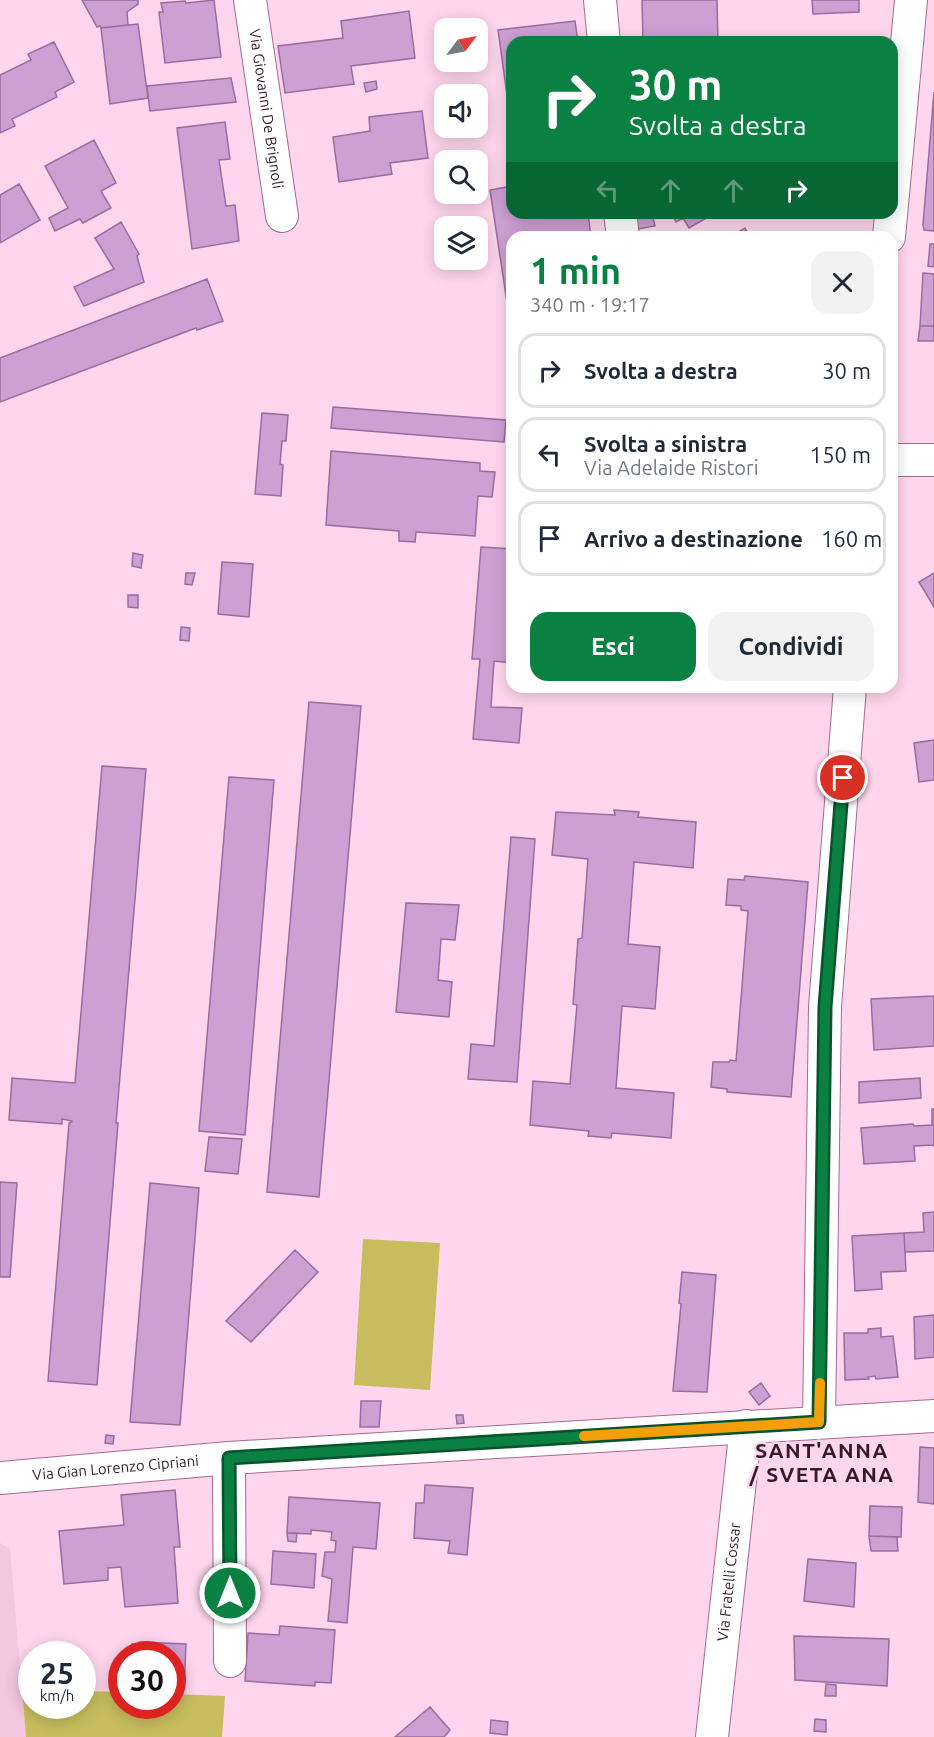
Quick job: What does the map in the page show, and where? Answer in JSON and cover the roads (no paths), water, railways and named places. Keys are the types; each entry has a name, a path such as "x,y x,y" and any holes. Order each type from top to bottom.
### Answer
{"street":[{"name":"Via Giovanni De Brignoli","path":"250,0 282,216"},
{"path":"600,0 603,36"},
{"path":"898,140 911,0"},
{"path":"898,460 934,460"},
{"path":"819,1422 825,1007 850,693"},
{"name":"Via Gian Lorenzo Cipriani","path":"0,1478 229,1458 934,1416"},
{"name":"Via Fratelli Cossar","path":"712,1737 746,1426"},
{"path":"229,1458 231,1661"}],"district":[{"name":"SANT'ANNA / SVETA ANA","path":"822,1463"}]}
